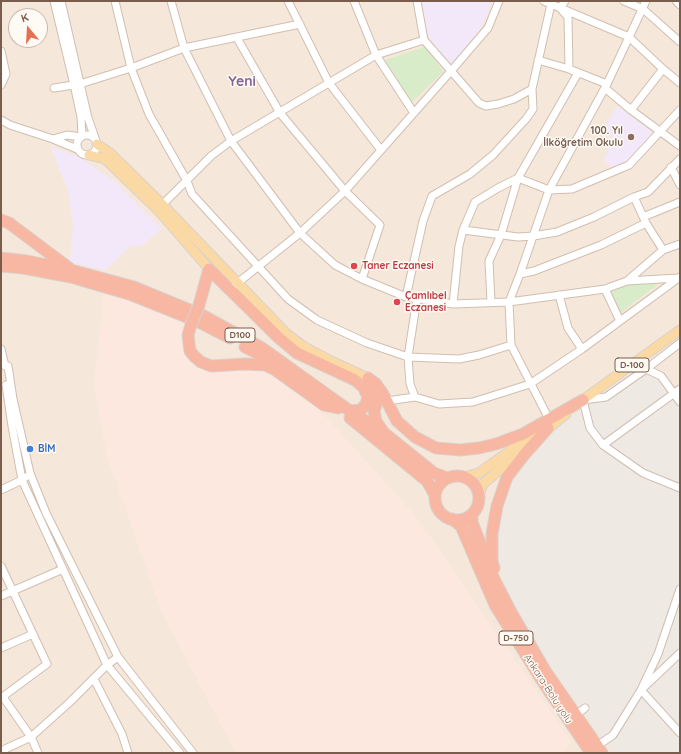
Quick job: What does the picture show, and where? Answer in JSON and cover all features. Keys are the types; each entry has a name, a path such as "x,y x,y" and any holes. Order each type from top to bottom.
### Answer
{"highway":[{"path":"1,220 9,223 71,270"},
{"name":"D100","path":"1,258 27,261 71,270 134,287 202,315 262,348 350,411 383,432 434,473 447,478 453,476 465,477"},
{"name":"D100","path":"1,266 23,268 78,279 129,294 199,322 257,353 297,382 338,408 426,481 435,494 435,501 440,513 452,519"},
{"path":"338,408 324,405 274,369 265,365 245,364 211,366 194,357 190,350 188,335 199,305 209,269 234,286 279,338 297,353 355,380 364,388 368,397 366,404 361,410 350,411"},
{"path":"368,378 376,384 397,421 415,437 436,448 460,450 479,448 496,444 550,424"},
{"path":"368,378 375,393 377,402 374,411 376,421 383,432"},
{"path":"501,594 492,560 492,534 497,506 507,477 550,424 583,400"},
{"path":"452,519 459,520 466,518 472,514 479,502 479,495 475,484 465,477"},
{"path":"435,494 441,482 447,478"},
{"name":"Ankara-Bolu yolu","path":"472,514 472,522 481,548 501,594 546,672 576,715 594,751"},
{"name":"Ankara-Bolu yolu","path":"452,519 461,526 495,605 540,679 594,751"}],"main road":[{"path":"96,141 110,153 234,286 287,334 303,346 368,378"},
{"path":"89,155 105,160 160,207 209,269"},
{"name":"D-100","path":"583,400 680,330"},
{"path":"479,495 483,484 550,424"},
{"name":"D100","path":"465,477 479,474 550,424"}],"street":[{"path":"1,120 10,125 53,139 77,149 83,154 89,155 96,150 96,141 77,84 54,1"},
{"path":"61,1 77,84 81,116 81,136 77,142 77,149"},
{"path":"115,1 131,68 149,114 187,181 192,194 288,299 317,320 367,343 408,357 459,360 511,345"},
{"path":"171,1 184,48 231,141 300,233 335,265 362,279 406,296 453,304 508,302 605,289 627,281 679,277"},
{"path":"288,1 329,83 381,150"},
{"path":"354,1 376,55 414,113"},
{"path":"417,1 424,40 479,103 486,106 514,99 532,89"},
{"path":"234,286 300,233 345,191 488,28 499,1"},
{"path":"544,1 629,37 680,83"},
{"path":"560,8 565,1"},
{"path":"624,1 642,9 680,42"},
{"path":"550,424 511,345 508,302 520,274 550,190 606,86 646,1"},
{"path":"676,1 680,5"},
{"path":"406,296 423,221 432,196 470,174 493,155 526,119 533,109 532,89 551,4"},
{"path":"560,8 568,17 569,69"},
{"path":"54,88 77,84 131,68 184,48 300,24"},
{"path":"237,38 280,112 345,191 380,224 362,279"},
{"path":"160,207 211,156 231,141 376,55 424,40"},
{"path":"1,51 6,74 1,85"},
{"path":"538,60 569,69 606,86 631,110 680,146"},
{"path":"631,110 664,70"},
{"path":"491,302 490,261 518,178 578,73"},
{"path":"453,304 459,246 463,230 475,202 518,178 550,190 572,189 629,165 680,110"},
{"path":"53,139 67,135 89,135 96,141"},
{"path":"463,230 518,237 557,232 648,192 680,159"},
{"path":"671,167 680,185"},
{"path":"634,197 644,220 663,250"},
{"path":"520,274 534,271 601,245 644,220 680,202"},
{"path":"627,281 663,250 680,244"},
{"path":"387,401 415,397 439,404 473,402 530,384 582,349 679,277"},
{"path":"605,289 620,321"},
{"path":"559,295 568,328 582,349"},
{"path":"415,397 410,384 408,357 417,298"},
{"path":"680,343 606,397 583,400 590,428 603,445 644,473 680,488"},
{"path":"1,349 30,473 46,513 118,657 193,753"},
{"path":"637,362 646,369 661,376 680,402"},
{"path":"6,366 12,426 22,480 107,665 180,753"},
{"path":"603,445 680,388"},
{"path":"1,490 22,480 30,473"},
{"path":"1,566 47,664 2,698 31,737 38,753"},
{"path":"1,596 63,569"},
{"path":"594,751 612,735 641,690 658,654 680,589"},
{"path":"1,648 33,634"},
{"path":"641,690 680,653"},
{"path":"1,751 31,737 70,702 107,665 118,657"},
{"path":"94,679 122,734 128,753"},
{"path":"641,690 680,733"},
{"path":"576,715 585,708"}],"shaded area":[{"path":"1,1 680,1 680,753 1,753"},
{"path":"422,1 493,1 481,28 452,64 447,62 429,37"},
{"name":"100. Yıl İlköğretim Okulu","path":"617,106 652,132 652,139 625,164 614,169 603,160 609,150 606,147 612,135 603,130"},
{"path":"50,146 77,156 112,179 162,229 141,246 131,246 105,270 70,262 73,225 68,191"},
{"path":"104,291 187,323 183,332 183,343 186,352 202,369 220,372 251,369 269,371 319,409 417,518 571,741 564,753 236,753 162,613 107,456 94,385"},
{"path":"638,367 660,379 680,408 680,753 613,753 559,679 529,632 507,590 496,553 500,513 517,475 540,442 558,426"}],"green space":[{"path":"424,47 428,49 443,72 412,102 385,60"},
{"path":"626,284 657,285 620,313 610,292"}],"place":[{"name":"100. Yıl İlköğretim Okulu","path":"631,137"},
{"name":"Taner Eczanesi","path":"354,266"},
{"name":"Çamlıbel Eczanesi","path":"397,302"},
{"name":"BİM","path":"30,449"}],"district":[{"name":"Yeni","path":"242,82"}]}
